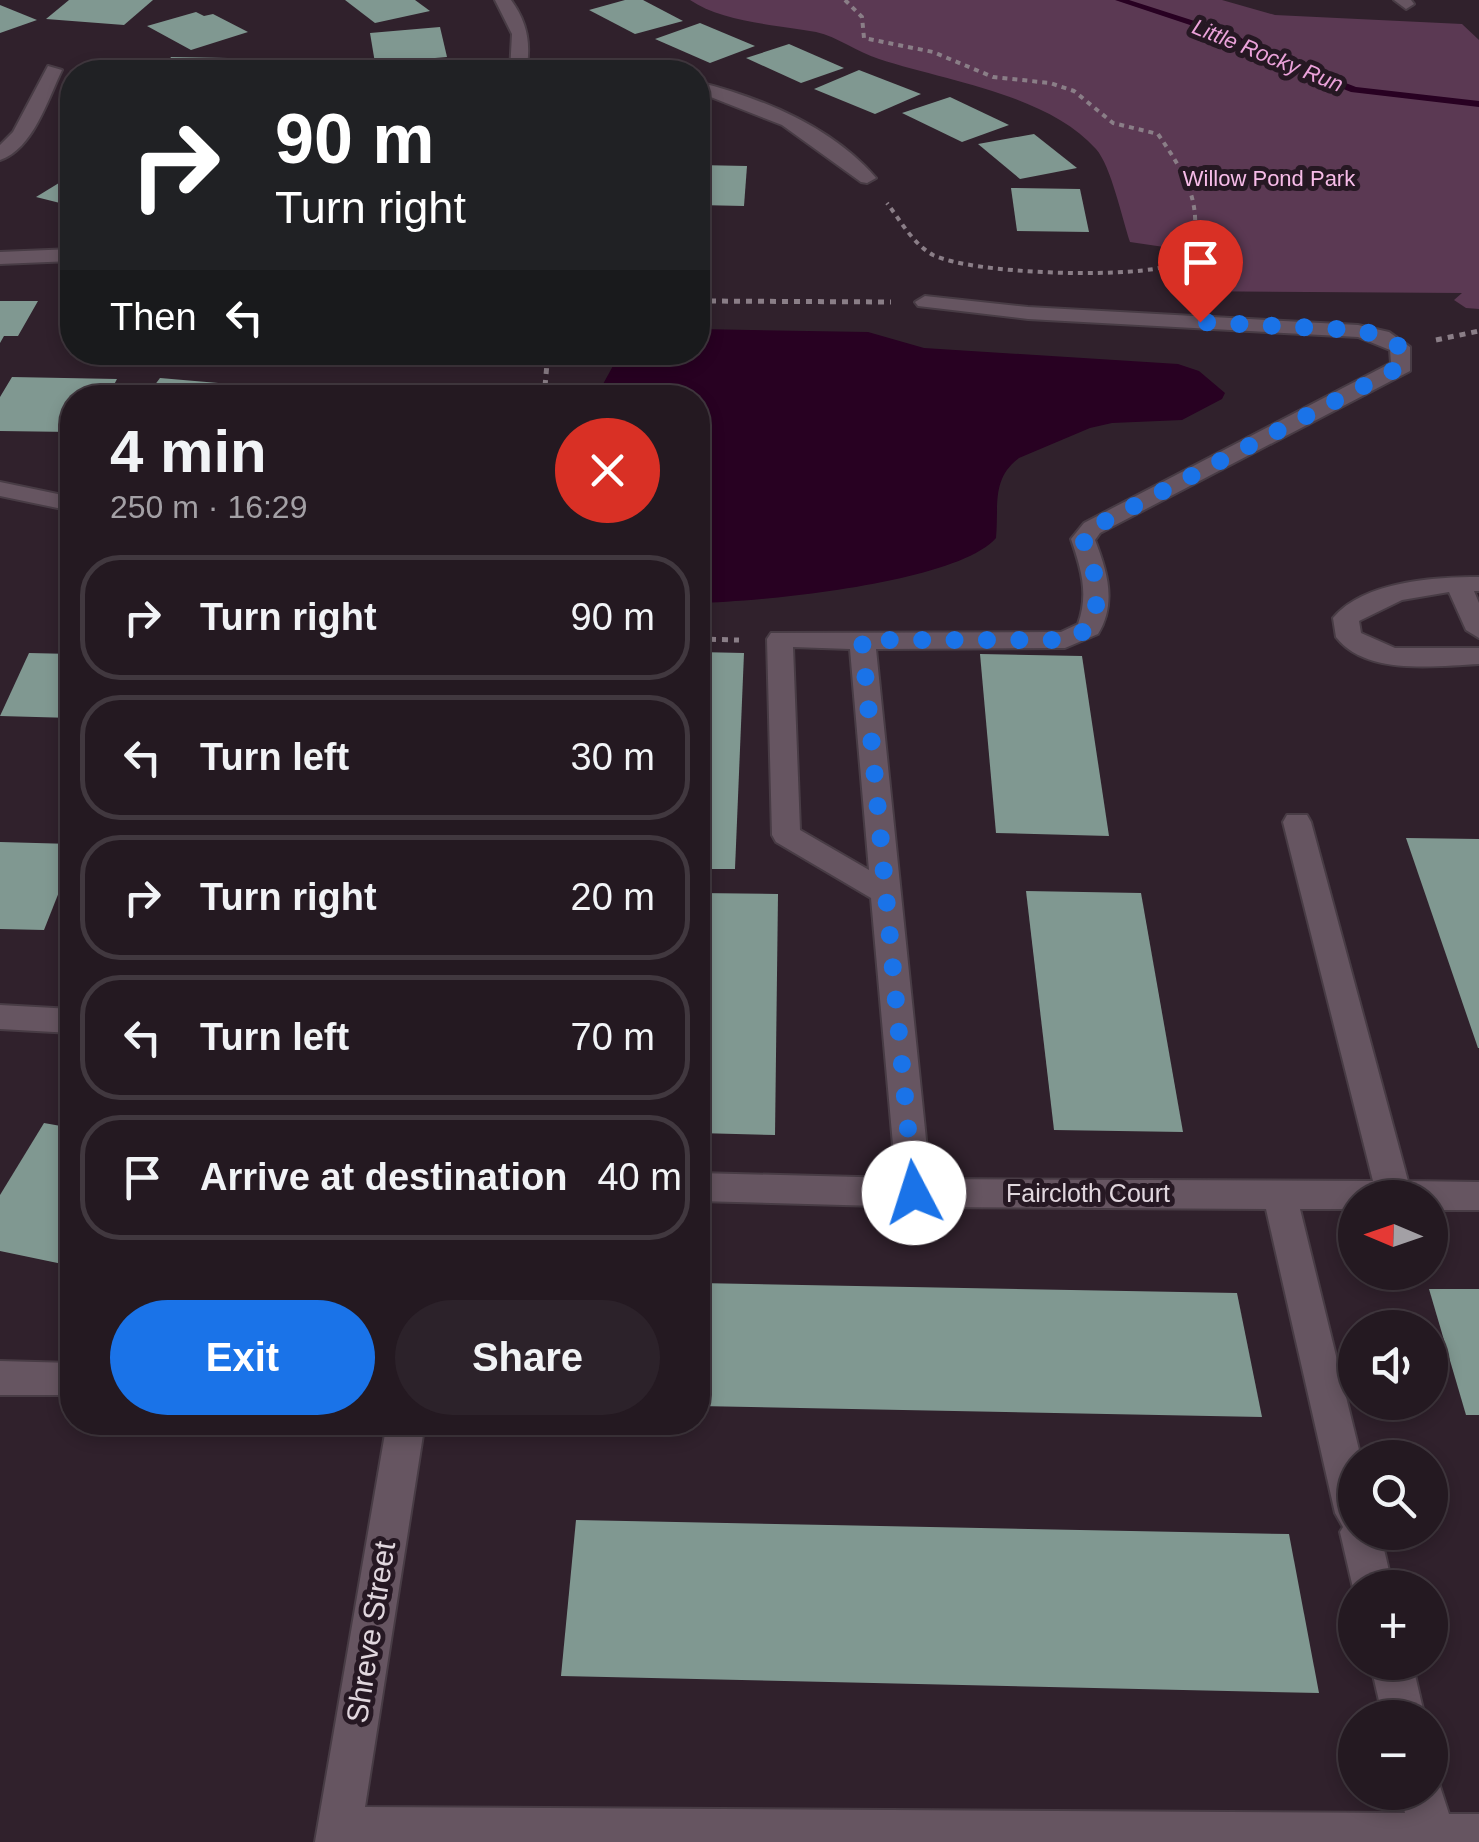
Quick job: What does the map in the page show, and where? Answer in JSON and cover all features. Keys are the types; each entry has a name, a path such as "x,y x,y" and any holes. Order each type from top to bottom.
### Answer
{"street":[{"path":"503,0 515,14 523,42 521,60"},
{"path":"0,155 22,134 54,70"},
{"path":"710,90 756,103 818,137 867,178"},
{"path":"0,258 60,256"},
{"path":"888,894 786,835 780,639 1065,640 1089,629 1098,607 1100,586 1083,539 1092,528 1402,366 1400,347 1382,336 1358,330 1028,313 925,302"},
{"path":"0,489 60,502"},
{"path":"1479,630 1469,584 1436,583 1361,608 1346,618 1349,637 1368,651 1392,658 1479,656"},
{"path":"862,640 914,1193"},
{"path":"1297,822 1390,1180"},
{"path":"0,1017 60,1020"},
{"name":"Faircloth Court","path":"710,1188 914,1193 1338,1194"},
{"path":"1279,1192 1338,1441"},
{"name":"Faircloth Court","path":"1448,1196 1479,1196"},
{"path":"0,1378 60,1378"},
{"name":"Shreve Street","path":"338,1835 404,1435"},
{"path":"338,1835 1429,1823 1479,1836"}],"path":[{"path":"845,0 862,17 864,38 933,52 992,77 1050,83 1074,91 1113,123 1158,134 1199,201 1199,228 1191,252 1160,268 1032,268 952,261 920,245 867,178"},
{"path":"710,301 925,302"}],"green space":[{"name":"Willow Pond Park","path":"690,0 1222,0 1275,15 1462,24 1479,40 1479,309 1466,308 1454,300 1462,293 1178,291 1164,247 1130,242 1111,180 1096,149 1051,115 994,92 879,59 824,34 734,18"}],"shaded area":[{"path":"710,329 868,332 924,348 1178,364 1199,371 1225,393 1222,399 1182,420 1112,423 1090,428 1019,458 1000,484 996,538 975,554 942,567 856,587 710,602 710,385 603,385 613,365 710,365"}],"building":[{"path":"69,0 153,0 124,25 46,19"},
{"path":"345,0 415,0 430,11 375,23"},
{"path":"625,0 643,0 683,21 635,34 589,10"},
{"path":"0,5 37,20 0,33"},
{"path":"196,12 204,16 213,14 248,32 191,50 147,26"},
{"path":"700,23 755,46 710,63 655,39"},
{"path":"440,27 447,57 374,60 370,33"},
{"path":"789,44 844,68 801,83 746,58"},
{"path":"171,57 228,58 227,60 169,60"},
{"path":"859,70 921,94 875,114 814,89"},
{"path":"950,97 1009,125 962,142 902,113"},
{"path":"1034,134 1077,168 1020,179 978,144"},
{"path":"710,165 747,166 744,206 710,205"},
{"path":"60,182 60,203 36,197"},
{"path":"1011,188 1080,189 1089,232 1017,231"},
{"path":"0,301 38,301 18,336 4,336 0,343"},
{"path":"12,377 117,379 114,385 60,385 60,432 0,431 0,397"},
{"path":"160,378 241,385 155,385"},
{"path":"710,652 744,653 735,869 710,869"},
{"path":"29,653 60,654 60,718 0,716"},
{"path":"980,654 1082,656 1109,836 996,833"},
{"path":"1406,838 1479,839 1479,1048 1478,1048"},
{"path":"0,842 60,844 60,889 44,930 0,929"},
{"path":"1026,891 1141,893 1183,1132 1054,1130"},
{"path":"710,893 778,894 775,1135 710,1133"},
{"path":"44,1123 60,1126 60,1264 0,1251 0,1195"},
{"path":"710,1283 1237,1293 1262,1417 710,1406"},
{"path":"1479,1289 1479,1415 1466,1415 1448,1354 1448,1310 1435,1310 1429,1290"},
{"path":"576,1520 1289,1534 1319,1693 561,1676"}],"waterway":[{"name":"Little Rocky Run","path":"1120,0 1232,36 1255,51 1354,90 1479,104"}],"route":[{"path":"914,1193 862,640 1065,640 1089,629 1098,607 1100,586 1083,539 1092,528 1402,366 1400,347 1382,336 1358,330 1200,322"}]}
